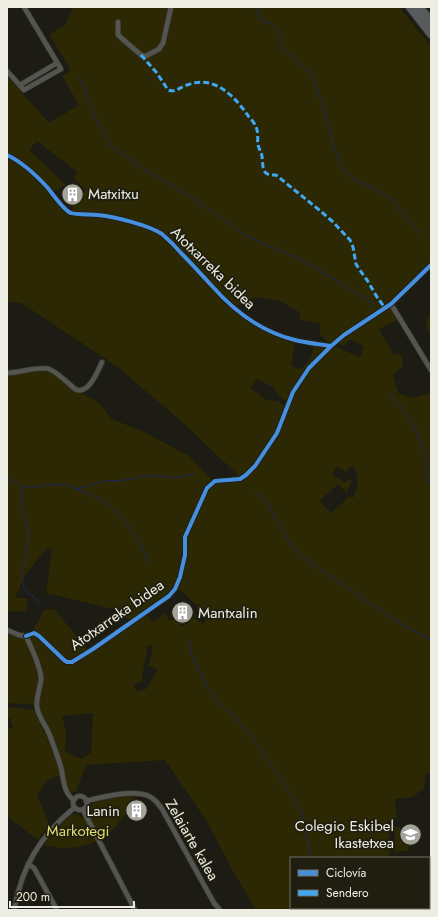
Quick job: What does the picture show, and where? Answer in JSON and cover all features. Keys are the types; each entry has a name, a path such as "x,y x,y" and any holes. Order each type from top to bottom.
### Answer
{"highway":[{"path":"413,8 431,21"},
{"path":"413,8 431,34"}],"street":[{"path":"7,71 20,85 57,63 24,7"},
{"path":"118,22 118,35 141,55 146,56 159,49 163,43 171,7"},
{"name":"Atotxarreka bidea","path":"7,155 14,158 35,175 64,208 71,213 123,219 160,233 168,239 232,306 261,327 295,341 331,346"},
{"name":"Atotxarreka bidea","path":"26,636 34,633 64,660 67,662 72,662 169,596 175,589 180,577 185,555 185,538 207,488 215,481 240,479 246,475 255,466 277,433 294,392 309,368 344,335 391,304 431,265"},
{"path":"391,304 431,370"},
{"path":"7,373 43,368 50,369 75,389 81,390 92,382 102,362"},
{"path":"7,630 26,636 41,673 37,708 52,741 61,766 66,790 69,796 74,800"},
{"name":"Zelaiarte kalea","path":"86,800 130,793 145,795 155,800 162,809 214,903 220,910"},
{"path":"74,808 72,804 75,798 79,796 84,797 87,805 83,810"},
{"path":"74,808 83,810"},
{"path":"14,910 22,879 37,848 52,828 74,808"},
{"path":"83,810 136,910"},
{"path":"28,864 34,868 56,910"}],"green space":[{"path":"73,7 399,7 431,46 431,261 422,272 390,303 334,342 328,343 320,334 320,323 300,320 299,312 280,301 256,297 236,306 215,286 170,237 160,230 125,217 112,214 71,211 75,202 86,190 74,179 77,172 37,141 29,150 66,185 54,191 18,158 7,152 7,76 49,123 79,105 62,76 71,70 49,34 65,25"},
{"path":"7,157 22,165 69,215 99,217 124,222 160,234 213,288 260,328 276,336 295,342 291,366 301,369 310,360 314,345 328,347 307,368 287,402 278,395 273,387 257,379 251,388 267,400 278,401 285,406 284,412 273,435 257,459 245,472 239,476 181,421 106,359 21,303 7,302"},
{"path":"390,307 398,320 379,329 393,354 402,355 403,366 393,375 398,393 413,398 431,393 431,774 426,773 424,788 413,797 395,799 397,818 387,821 391,849 388,857 290,857 290,909 397,909 396,910 256,910 230,866 208,823 165,760 86,765 76,792 71,792 67,789 61,762 51,733 38,703 43,674 42,667 30,637 44,610 54,609 90,652 146,614 153,622 165,613 169,621 175,618 182,627 194,618 203,624 208,616 178,588 187,558 187,539 208,489 216,482 238,480 248,475 279,431 295,392 310,370 334,346 360,357 364,346 351,340 343,346 337,343","holes":["353,465 357,474 357,489 353,498 350,496 331,513 320,501 338,484 347,493 352,480 350,478 345,483 332,474 337,467 346,472","148,645 152,645 152,654 148,665 158,670 146,689 136,692 134,684 144,681 142,677","93,713 91,752 82,759 65,752 66,730 62,716"]},
{"path":"431,316 431,333 428,330 426,323 428,317"},
{"path":"43,371 54,374 76,392 97,401 112,419 144,432 189,456 212,480 204,487 184,536 180,564 174,586 164,596 131,621 113,609 46,593 52,550 47,548 26,574 15,598 28,598 26,610 19,612 7,611 7,375"},
{"path":"7,632 25,639 39,674 34,705 7,704"},
{"path":"7,707 34,710 48,740 61,775 47,780 37,795 49,825 38,840 7,816 7,730 13,727 10,718 7,718"},
{"name":"Markotegi","path":"135,796 130,807 116,826 98,840 87,845 76,847 61,848 44,845 71,815 77,814 84,818 90,814 92,804 95,802 118,797"},
{"path":"395,827 408,827 408,851 395,852"}],"waterway":[{"path":"256,7 262,21 272,24 279,31 282,48 298,63 311,72 329,125 332,141 341,167 353,178 390,198 419,233"},
{"path":"78,77 84,86 96,119 112,147 216,214 246,236 302,260 374,304"},
{"path":"389,394 405,413 418,434 426,458 427,476 431,487"},
{"path":"77,489 105,481 126,480 145,476 174,478 187,476 194,473"},
{"path":"7,477 23,487 36,487 52,484 67,485 106,502 120,515 132,531 140,543 150,565"},
{"path":"23,488 21,499 29,533 22,580 24,588 40,604"},
{"path":"255,491 267,503 291,545 305,559 393,619 431,640"},
{"path":"188,640 192,655 207,687 220,704 237,719 253,739 285,785 303,815 311,857"}],"marked path":[{"path":"141,55 157,73 168,90 175,90 197,82 215,85 231,95 256,126 258,145 262,154 265,172 276,175 332,221 350,240 353,247 356,264 385,308"}],"cycle path":[{"path":"7,155 18,161 33,173 68,212 73,214 98,215 114,218 140,225 162,234 230,304 260,326 271,332 295,340 331,346"},
{"path":"26,636 34,633 64,660 67,662 72,662 169,596 175,589 180,577 185,555 185,537 207,488 215,481 240,479 246,475 255,466 277,433 293,392 309,368 344,335 391,304 431,265"}],"place":[{"name":"Matxitxu","path":"72,194"},
{"name":"Mantxalin","path":"183,613"},
{"name":"Lanin","path":"136,811"},
{"name":"Colegio Eskibel Ikastetxea","path":"410,835"}]}
